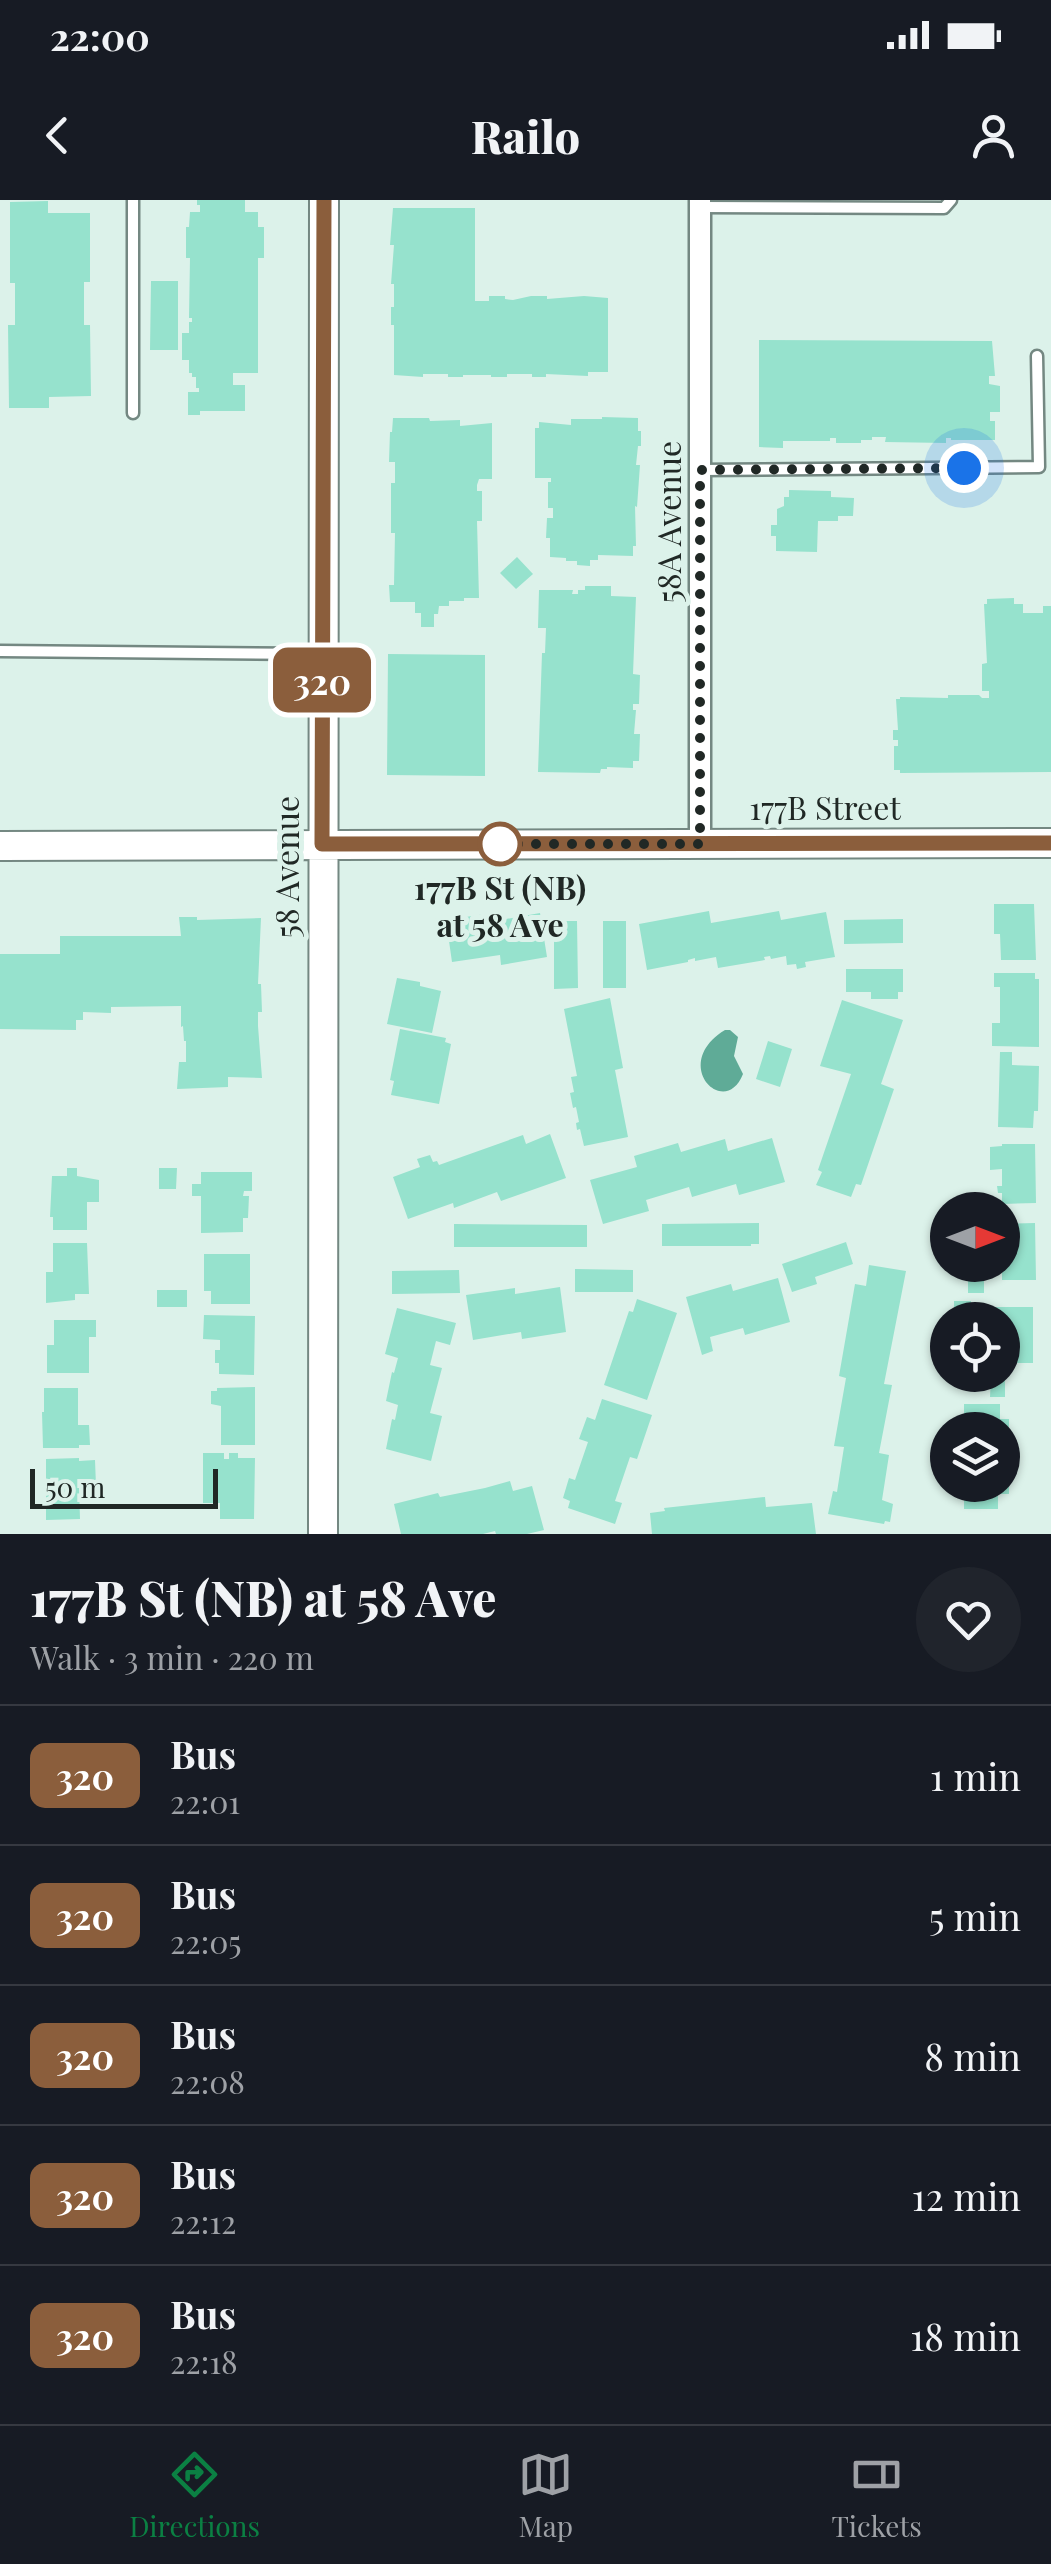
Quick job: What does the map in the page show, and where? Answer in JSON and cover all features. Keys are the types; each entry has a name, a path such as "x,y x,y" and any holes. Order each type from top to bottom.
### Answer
{"street":[{"name":"58 Avenue","path":"322,1534 324,200"},
{"name":"58A Avenue","path":"700,204 700,844"},
{"name":"177B Street","path":"0,846 1051,843"}],"lane":[{"path":"133,200 133,413"},
{"path":"700,204 944,208 951,200"},
{"path":"700,470 1039,467 1037,356"},
{"path":"0,650 322,654"}],"shaded area":[{"path":"725,1030 738,1037 734,1056 743,1074 735,1087 725,1091 706,1082 701,1071 709,1044"}],"building":[{"path":"197,200 245,200 245,212 258,212 258,227 264,227 264,258 258,258 258,373 233,373 233,385 245,385 245,411 200,411 200,415 188,415 188,392 199,392 196,377 189,373 189,360 182,360 182,333 189,333 192,322 186,227 190,212 200,212"},
{"path":"48,201 48,213 90,213 90,282 84,282 84,325 90,325 91,396 49,397 49,408 9,408 8,325 15,325 15,283 10,283 10,202"},
{"path":"393,208 475,208 475,301 489,301 489,296 513,300 531,296 608,298 608,372 546,377 394,375 394,245 390,245"},
{"path":"151,281 178,281 178,350 150,350"},
{"path":"759,340 992,341 995,376 989,376 989,384 1000,386 1000,412 990,412 990,421 995,421 995,440 885,442 886,437 872,437 861,443 836,443 836,438 830,438 783,441 783,448 759,447"},
{"path":"393,418 460,420 460,426 492,423 492,479 479,479 477,485 477,491 482,491 482,521 477,521 479,598 439,606 438,614 434,614 434,627 421,627 421,613 415,613 415,602 390,602 395,533 391,533 391,483 395,483 395,462 389,462"},
{"path":"638,418 641,446 636,465 640,465 636,546 633,556 598,555 598,560 590,560 590,566 577,565 577,561 550,557 550,538 546,538 547,518 553,518 553,508 548,508 551,478 535,478 535,428 539,428 539,422 571,425 571,419"},
{"path":"789,490 831,491 831,497 854,498 853,516 818,521 817,552 776,551 771,525 777,525 777,509 784,506"},
{"path":"517,557 533,574 516,589 500,573"},
{"path":"585,586 611,586 611,596 636,597 633,674 640,675 639,704 633,704 633,710 634,734 640,734 639,761 633,761 633,768 607,767 600,773 538,772 546,628 538,628 539,590 573,590 572,594 578,594"},
{"path":"1014,598 1014,604 1023,604 1023,613 1043,613 1043,606 1051,606 1051,772 894,770 894,746 898,746 898,740 893,740 893,730 898,730 896,699 948,695 989,698 989,691 982,691 982,664 987,663 984,604 987,599"},
{"path":"388,654 485,655 485,776 387,775"},
{"path":"994,904 1034,904 1036,960 1001,960 1000,934 994,934"},
{"path":"709,911 711,923 779,911 781,920 826,912 835,957 805,962 806,967 797,969 796,964 787,965 786,956 770,956 718,968 716,957 695,958 647,970 639,924"},
{"path":"492,913 495,921 540,913 547,957 501,965 500,955 452,962 446,920"},
{"path":"179,917 261,918 258,984 262,1012 258,1012 258,1026 262,1078 228,1077 228,1087 177,1089 179,1062 186,1062 181,1006 111,1007 111,1013 83,1012 83,1020 76,1020 76,1030 0,1029 0,954 60,954 60,936 181,936"},
{"path":"903,919 903,943 844,944 844,920"},
{"path":"554,921 577,921 578,988 554,989"},
{"path":"603,921 626,921 626,988 603,988"},
{"path":"846,969 903,969 903,992 898,992 898,999 871,999 871,992 846,992"},
{"path":"994,973 1035,973 1035,979 1039,979 1039,1047 992,1046 992,1023 1000,1023 1000,987 994,987"},
{"path":"397,978 441,991 432,1033 387,1024"},
{"path":"610,998 623,1068 615,1070 628,1137 584,1146 570,1093 574,1092 571,1077 577,1076 564,1009"},
{"path":"842,1000 903,1020 881,1084 894,1089 861,1185 856,1184 851,1197 816,1185 851,1074 820,1066"},
{"path":"400,1029 446,1038 445,1042 451,1044 439,1104 391,1095 394,1081 390,1080"},
{"path":"768,1041 792,1049 780,1087 756,1079"},
{"path":"1000,1052 1012,1052 1012,1065 1039,1066 1038,1111 1034,1111 1033,1128 998,1127"},
{"path":"550,1134 566,1178 501,1201 497,1192 408,1219 393,1177 420,1167 417,1159 430,1155 439,1165 523,1135 526,1144"},
{"path":"772,1138 785,1182 739,1195 736,1184 692,1197 689,1187 646,1200 649,1211 603,1224 590,1180 637,1167 634,1156 678,1143 681,1152 725,1139 728,1151"},
{"path":"1035,1144 1036,1203 1020,1203 1020,1192 998,1192 997,1186 1002,1186 1002,1169 990,1170 990,1147"},
{"path":"67,1168 77,1168 77,1176 99,1180 99,1202 87,1202 87,1230 53,1230 52,1176 67,1176"},
{"path":"159,1168 177,1168 176,1189 159,1189"},
{"path":"201,1172 252,1172 252,1191 244,1191 243,1196 249,1196 243,1232 201,1233 201,1196 192,1196 192,1184 201,1184"},
{"path":"759,1223 759,1244 751,1246 662,1246 662,1224"},
{"path":"1020,1223 1035,1223 1036,1280 1020,1280"},
{"path":"454,1224 587,1225 587,1247 454,1247"},
{"path":"846,1242 853,1264 815,1277 817,1284 792,1292 782,1264"},
{"path":"53,1243 87,1243 89,1294 75,1294 75,1300 46,1303 46,1272 53,1272"},
{"path":"204,1254 250,1254 250,1304 211,1304 211,1291 204,1291"},
{"path":"869,1265 906,1271 884,1384 892,1385 879,1453 889,1455 882,1500 893,1504 890,1522 884,1524 828,1514 833,1491 837,1492 844,1447 834,1446 846,1378 839,1376 855,1284 866,1286"},
{"path":"575,1269 633,1270 633,1292 575,1292"},
{"path":"459,1270 460,1293 392,1294 392,1271"},
{"path":"778,1278 790,1322 745,1335 743,1328 710,1337 713,1351 702,1355 686,1297 731,1284 733,1291"},
{"path":"968,1282 984,1282 984,1293 968,1293"},
{"path":"560,1287 566,1332 522,1339 521,1332 473,1340 466,1295 515,1288 515,1294"},
{"path":"157,1290 187,1290 187,1307 157,1307"},
{"path":"637,1299 677,1313 647,1400 604,1385 629,1311 633,1312"},
{"path":"1020,1307 1033,1307 1033,1363 1020,1363"},
{"path":"397,1308 456,1323 450,1345 436,1341 430,1365 442,1368 430,1413 442,1416 431,1461 386,1449 398,1405 386,1401 398,1358 385,1354"},
{"path":"204,1315 255,1316 254,1375 219,1374 215,1350 220,1350 220,1340 203,1339"},
{"path":"54,1320 96,1320 96,1337 89,1337 89,1373 47,1373 47,1345 54,1345"},
{"path":"255,1387 255,1445 221,1445 221,1406 211,1404 211,1391"},
{"path":"44,1388 78,1388 78,1425 89,1425 90,1445 43,1448"},
{"path":"990,1392 1005,1392 1005,1397 990,1397"},
{"path":"602,1399 652,1415 637,1459 630,1457 615,1501 622,1503 615,1524 568,1508 570,1501 563,1498 569,1478 575,1480 588,1442 579,1439 587,1417 595,1420"},
{"path":"964,1404 1000,1404 1000,1412 964,1412"},
{"path":"203,1453 224,1453 224,1459 229,1459 229,1453 238,1453 238,1458 255,1458 254,1519 220,1519 220,1503 203,1503"},
{"path":"46,1459 95,1460 96,1486 79,1486 80,1519 46,1520"},
{"path":"510,1481 513,1491 532,1486 544,1530 527,1534 401,1534 394,1504"},
{"path":"765,1497 766,1507 812,1503 816,1534 652,1534 650,1513 665,1511 664,1508"},
{"path":"964,1502 998,1502 998,1509 964,1509"}],"bus line":[{"name":"320","path":"324,200 322,844 1051,843"}],"place":[{"name":"177B St (NB) at 58 Ave","path":"500,844"}],"route":[{"path":"500,844 700,844 700,470 964,468"}]}
